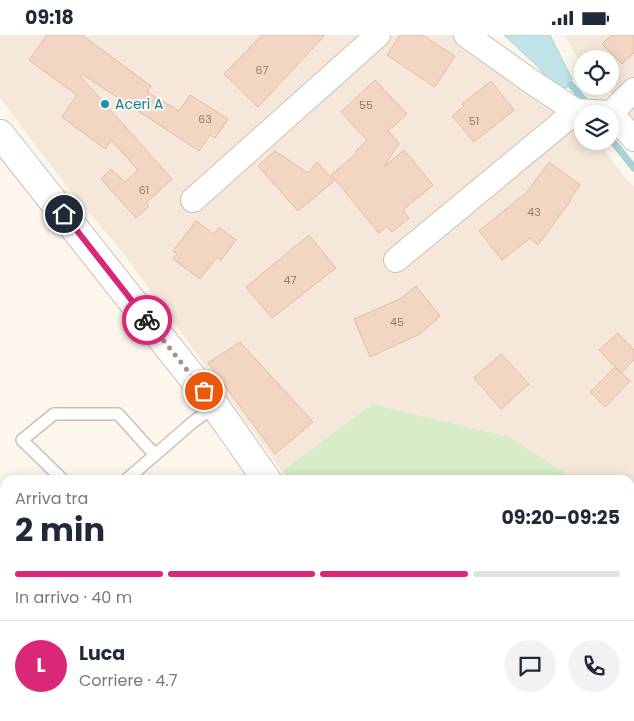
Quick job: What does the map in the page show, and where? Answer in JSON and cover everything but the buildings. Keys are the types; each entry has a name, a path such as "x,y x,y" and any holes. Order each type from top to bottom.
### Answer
{"street":[{"path":"193,200 378,35"},
{"path":"466,35 532,82 579,105"},
{"path":"606,105 634,90"},
{"path":"396,260 574,126"},
{"path":"619,129 634,139"},
{"path":"0,134 215,406 263,475"}],"lane":[{"path":"132,475 193,421 215,406"},
{"path":"58,475 22,440 54,414 118,414 155,455"}],"shaded area":[{"path":"0,35 452,35 555,110 574,121 574,150 605,150 626,179 634,186 634,475 568,475 510,437 372,404 282,471 123,253 66,185 0,98"},
{"path":"565,35 634,35 634,124 612,95 619,95 619,50 574,51"}],"green space":[{"path":"372,404 510,437 568,475 285,475 282,471"}],"water":[{"path":"504,35 550,35 572,79 571,85 565,88 553,84"}],"waterway":[{"path":"571,85 588,105"},
{"path":"619,149 634,168"}],"way so far":[{"path":"147,320 204,391"}],"place":[{"name":"Aceri A","path":"105,104"}],"route":[{"path":"64,214 147,320"}]}
